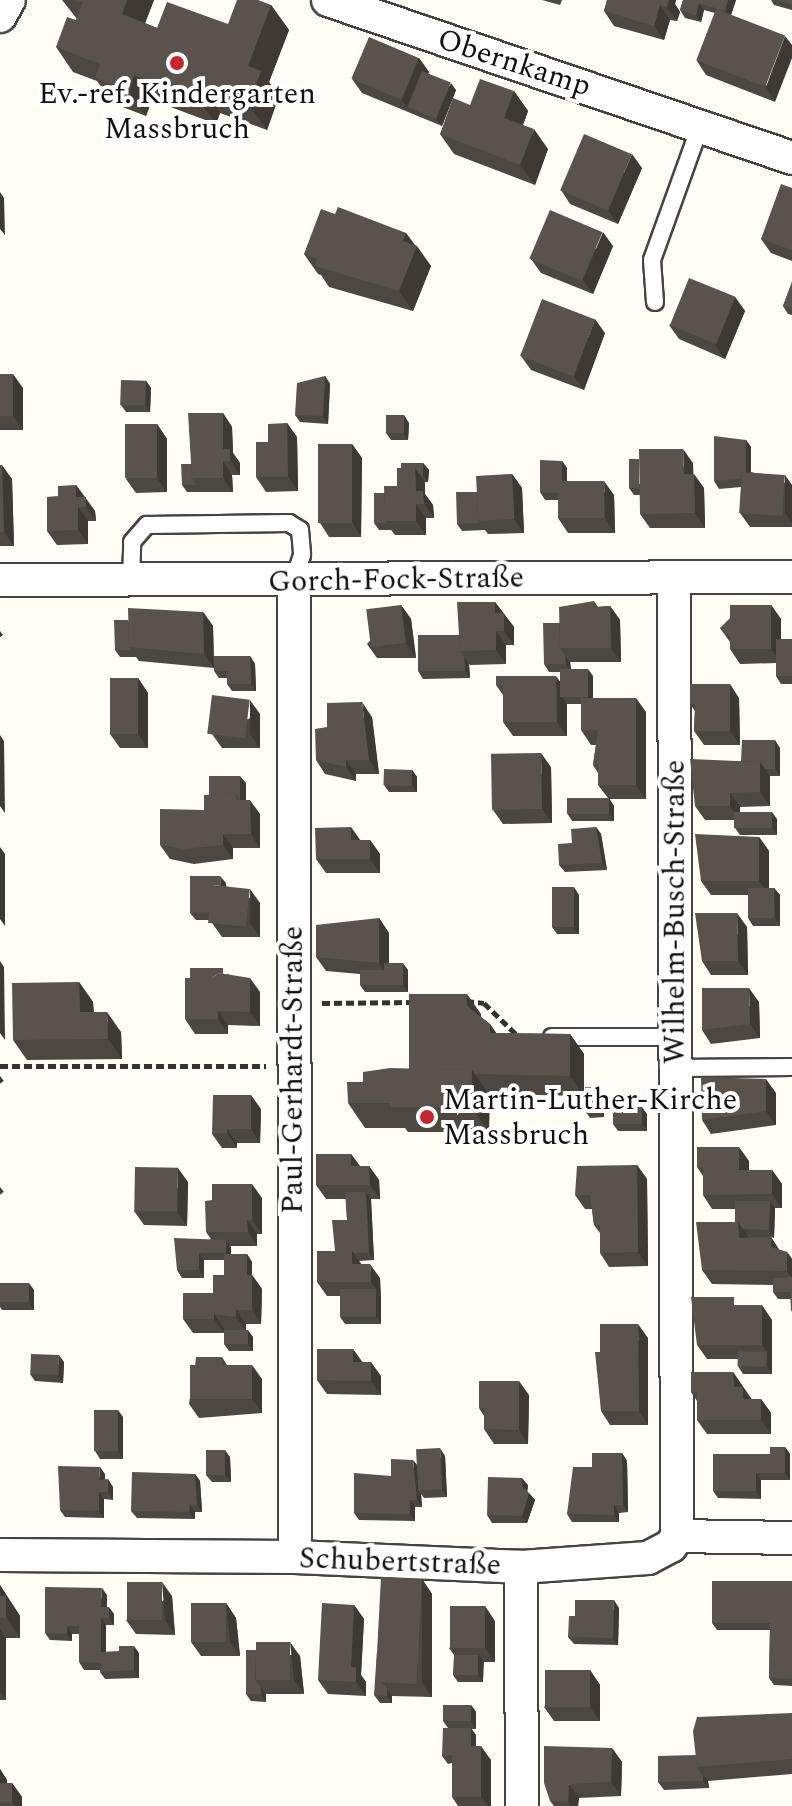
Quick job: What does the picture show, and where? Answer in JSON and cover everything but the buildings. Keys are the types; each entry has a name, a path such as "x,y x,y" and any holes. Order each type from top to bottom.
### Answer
{"street":[{"path":"0,16 9,0"},
{"name":"Obernkamp","path":"328,0 701,124 792,158"},
{"name":"Wilhelm-Busch-Straße","path":"674,577 677,1536"},
{"name":"Gorch-Fock-Straße","path":"0,580 294,582 792,577"},
{"name":"Paul-Gerhardt-Straße","path":"294,582 291,1066 295,1557"},
{"path":"677,1536 792,1538"},
{"name":"Schubertstraße","path":"0,1555 295,1557 521,1567 648,1558 671,1546 677,1536"},
{"path":"521,1567 522,1806"}],"lane":[{"path":"655,302 652,260 701,124"},
{"path":"131,579 132,542 147,525 289,523 300,530 302,555 294,582"},
{"path":"519,1036 792,1067"}],"path":[{"path":"293,1002 421,1002"},
{"path":"452,1002 484,1003 519,1036"},
{"path":"0,1066 291,1066"}],"place":[{"name":"Ev.-ref. Kindergarten Massbruch","path":"177,63"},
{"name":"Martin-Luther-Kirche Massbruch","path":"427,1117"}]}
